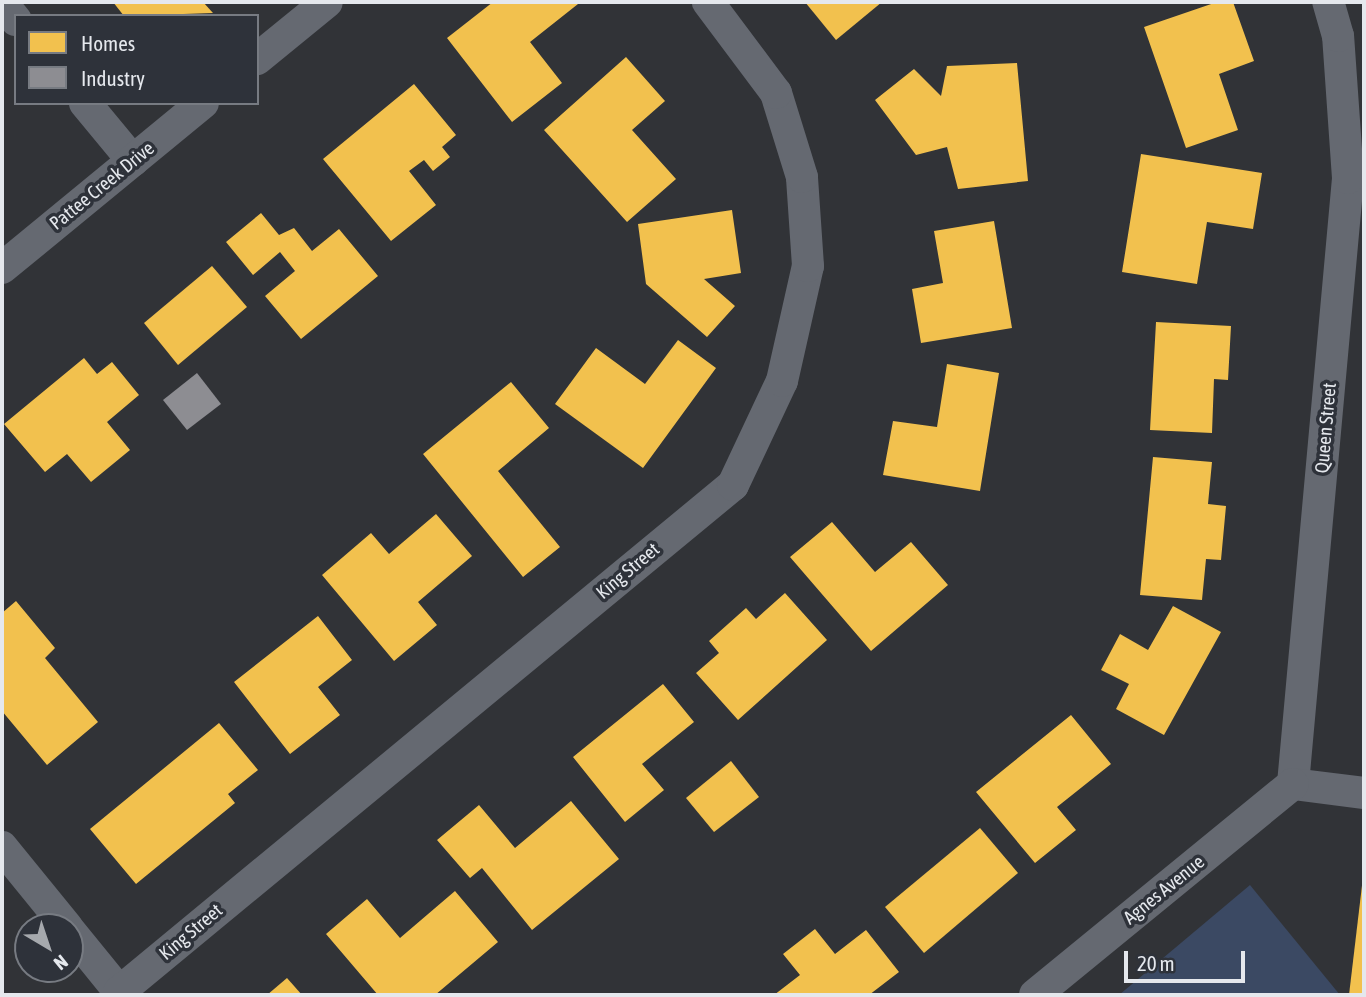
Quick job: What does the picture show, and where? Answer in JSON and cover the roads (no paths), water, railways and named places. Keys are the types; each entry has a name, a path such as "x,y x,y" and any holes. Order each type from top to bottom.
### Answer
{"street":[{"path":"259,57 327,2"},
{"name":"King Street","path":"121,993 733,485 782,381 808,266 802,177 776,93 708,2"},
{"name":"Queen Street","path":"1293,784 1348,178 1338,36 1328,2"},
{"path":"2,3 14,18"},
{"path":"87,105 133,161"},
{"name":"Pattee Creek Drive","path":"2,268 201,105"},
{"path":"1293,784 1364,793"},
{"name":"Agnes Avenue","path":"1035,995 1293,784"},
{"path":"2,847 55,913"},
{"path":"84,948 121,993"}]}
